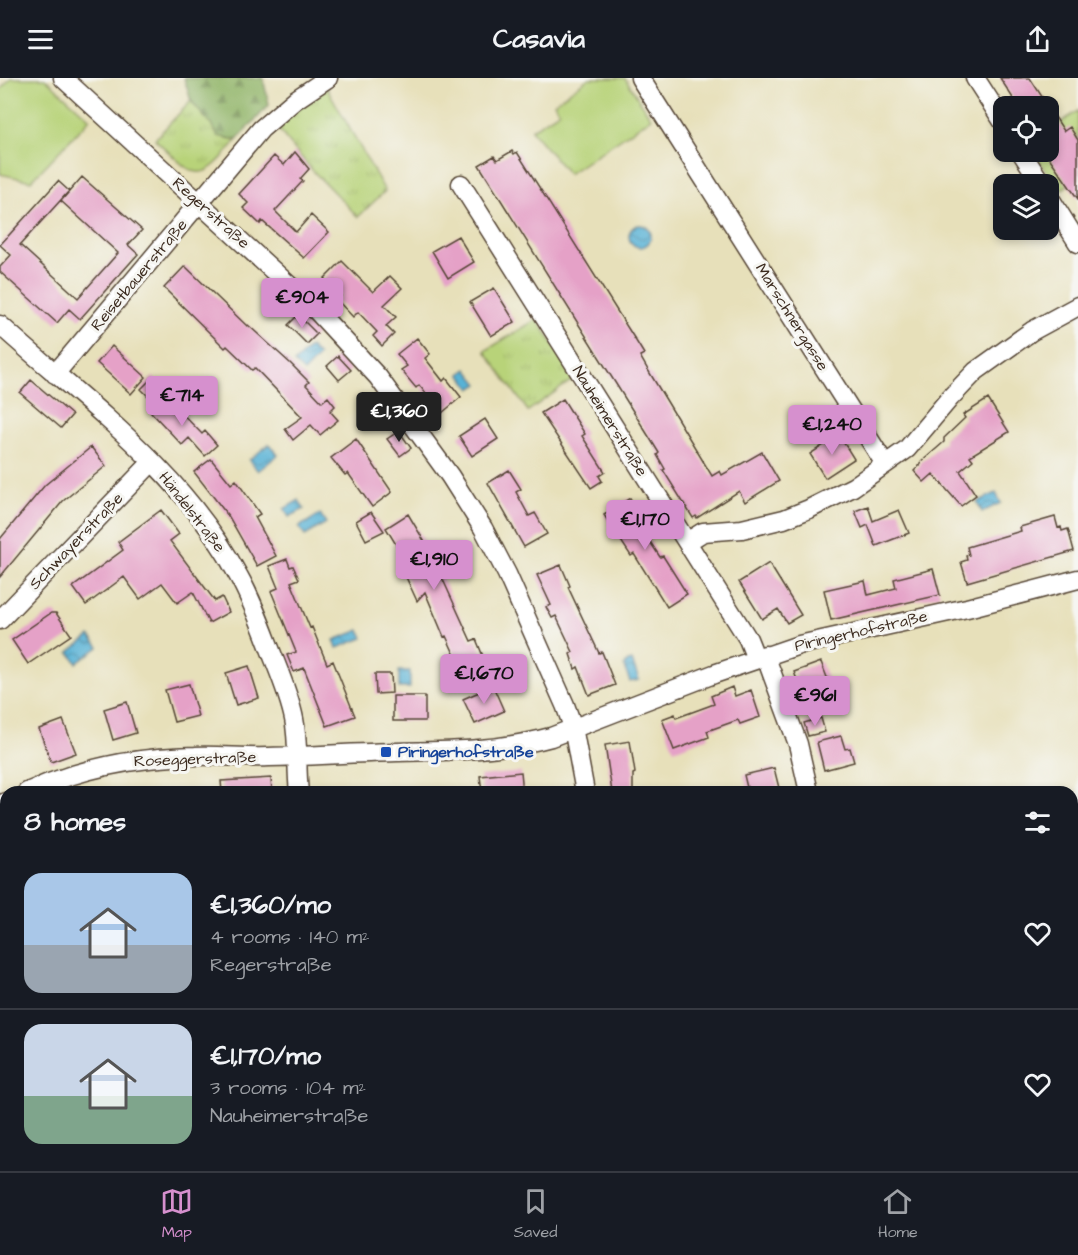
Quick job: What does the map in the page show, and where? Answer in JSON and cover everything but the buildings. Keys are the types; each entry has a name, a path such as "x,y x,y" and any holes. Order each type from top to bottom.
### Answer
{"street":[{"name":"Regerstraße","path":"63,78 285,281 347,342 378,377 419,431 483,528 507,574 565,705 573,728 584,786"},
{"name":"Reisetbauerstraße","path":"55,374 261,129 295,100 328,78"},
{"name":"Marschnergasse","path":"640,78 885,464"},
{"path":"975,78 993,106"},
{"name":"Nauheimerstraße","path":"461,184 760,657 798,744 807,786"},
{"path":"1059,213 1078,243"},
{"path":"687,542 703,532 766,524 809,509 853,486 915,441 950,398 976,371 1032,331 1078,306"},
{"name":"Händelstraße","path":"0,325 117,428 152,462 193,507 238,574 255,610 283,682 294,720 298,786"},
{"name":"Schwayerstraße","path":"0,620 152,462"},
{"name":"Piringerhofstraße","path":"297,755 499,749 523,745 760,657 855,631 968,608 1078,579"},
{"name":"Roseggerstraße","path":"42,786 72,774 134,759 297,755"}],"green space":[{"path":"11,78 45,78 90,119 31,181 0,174 0,90"},
{"path":"184,78 263,78 269,105 237,140 218,136 191,101"},
{"path":"589,78 625,78 651,118 568,174 531,130 559,112 554,103"},
{"path":"327,88 385,191 358,217 313,171 276,127"},
{"path":"191,101 213,126 214,131 230,140 237,140 214,166 205,171 197,172 189,169 155,139"},
{"path":"1078,111 1078,179 1059,191 1059,174 1048,174 1040,162 1059,162 1059,123"},
{"path":"537,319 575,378 528,411 485,351"}],"water":[{"path":"640,225 648,228 651,236 648,244 640,247 632,244 629,236 632,228"},
{"path":"310,347 319,356 304,372 294,363"},
{"path":"467,369 479,384 471,389 460,374"},
{"path":"269,444 278,455 258,471 249,460"},
{"path":"996,493 1001,503 982,512 977,502"},
{"path":"299,500 304,509 289,517 284,509"},
{"path":"320,514 326,523 305,536 299,527"},
{"path":"360,630 363,638 337,648 334,640"},
{"path":"90,636 99,647 77,663 69,652"},
{"path":"632,661 639,680 630,682 624,667 625,663"},
{"path":"399,671 410,671 410,688 399,688"}],"place":[{"name":"Piringerhofstraße","path":"386,752"}]}
